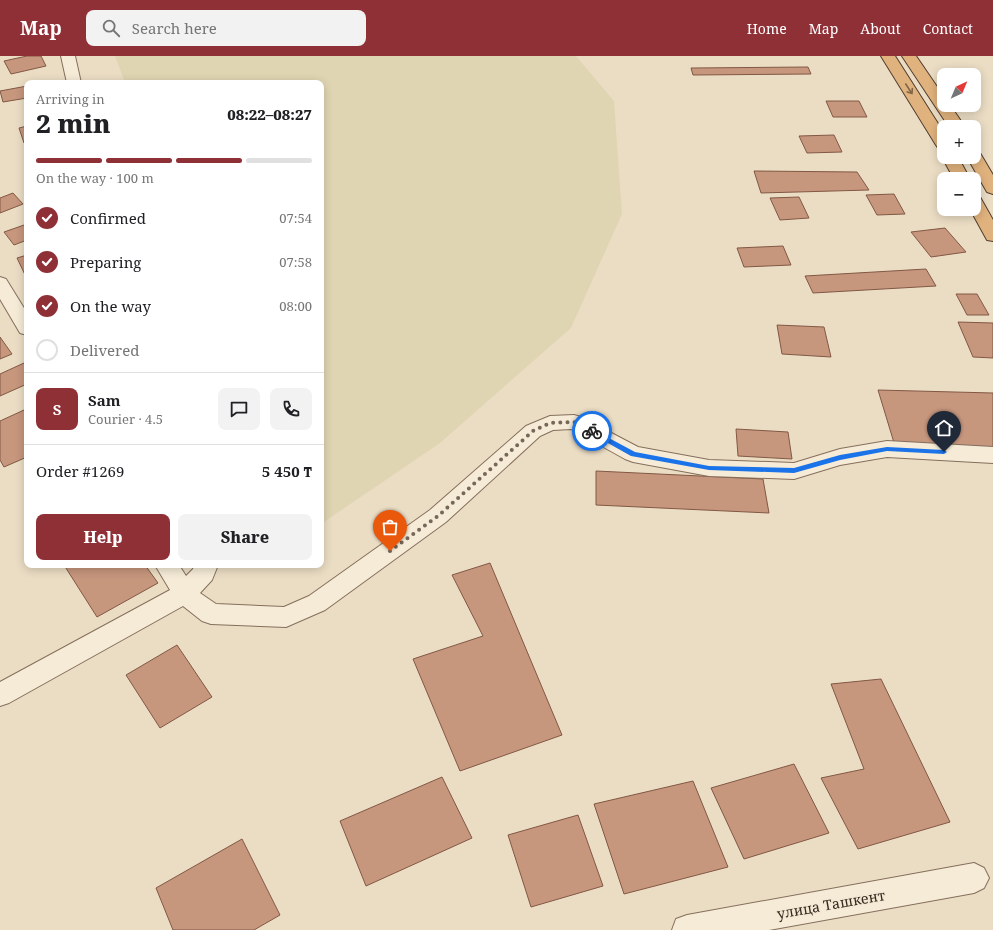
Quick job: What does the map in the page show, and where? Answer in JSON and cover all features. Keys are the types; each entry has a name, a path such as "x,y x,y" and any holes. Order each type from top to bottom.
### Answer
{"highway":[{"path":"888,56 937,129"},
{"path":"909,56 952,120"},
{"path":"981,164 988,173 993,189"},
{"path":"981,213 993,236"}],"street":[{"path":"68,56 73,80"},
{"path":"0,283 24,324"},
{"path":"169,568 184,594 211,614 286,617 317,603 438,516 533,431 550,423 574,422 633,454 709,468 794,471 840,457 887,449 993,455"},
{"path":"0,695 184,594 204,573 205,568"},
{"name":"улица Ташкент","path":"687,930 974,878"}],"shaded area":[{"path":"115,56 576,56 614,101 622,214 571,328 440,443 324,522 324,80 124,80"}],"building":[{"path":"27,56 41,56 46,66 11,74 4,61"},
{"path":"808,67 811,74 693,75 691,68"},
{"path":"24,87 24,98 3,102 0,91"},
{"path":"826,101 859,101 867,117 833,117"},
{"path":"24,127 24,143 19,128"},
{"path":"834,135 842,152 807,153 799,136"},
{"path":"754,171 857,172 869,190 761,193"},
{"path":"13,193 23,204 0,213 0,198"},
{"path":"894,194 905,214 877,215 866,195"},
{"path":"799,197 809,218 780,220 770,198"},
{"path":"24,225 24,241 14,245 4,232"},
{"path":"945,228 966,252 931,257 911,232"},
{"path":"783,246 791,265 744,267 737,248"},
{"path":"24,256 24,273 17,258"},
{"path":"926,269 936,286 813,293 805,276"},
{"path":"956,294 977,294 989,315 967,315"},
{"path":"958,322 993,323 993,358 973,357"},
{"path":"777,325 824,327 831,357 782,354"},
{"path":"0,337 12,354 0,359"},
{"path":"24,363 24,385 0,396 0,374"},
{"path":"878,390 993,393 993,449 895,446"},
{"path":"24,410 24,458 4,467 0,460 0,421"},
{"path":"736,429 788,432 792,459 738,456"},
{"path":"596,471 763,479 769,513 596,505"},
{"path":"490,563 562,735 460,771 413,659 483,636 452,575"},
{"path":"66,568 147,568 158,583 97,617"},
{"path":"177,645 212,697 160,728 126,675"},
{"path":"881,679 950,822 858,849 821,778 864,769 831,684"},
{"path":"794,764 829,833 744,859 711,788"},
{"path":"442,777 472,838 366,886 340,821"},
{"path":"693,781 728,867 624,894 594,804"},
{"path":"578,815 603,886 531,907 508,835"},
{"path":"242,839 280,915 254,930 173,930 156,888"}],"way so far":[{"path":"390,551 438,516 533,431 550,423 574,422 592,431"}],"route":[{"path":"592,431 633,454 709,468 794,471 840,457 887,449 944,452"}]}
